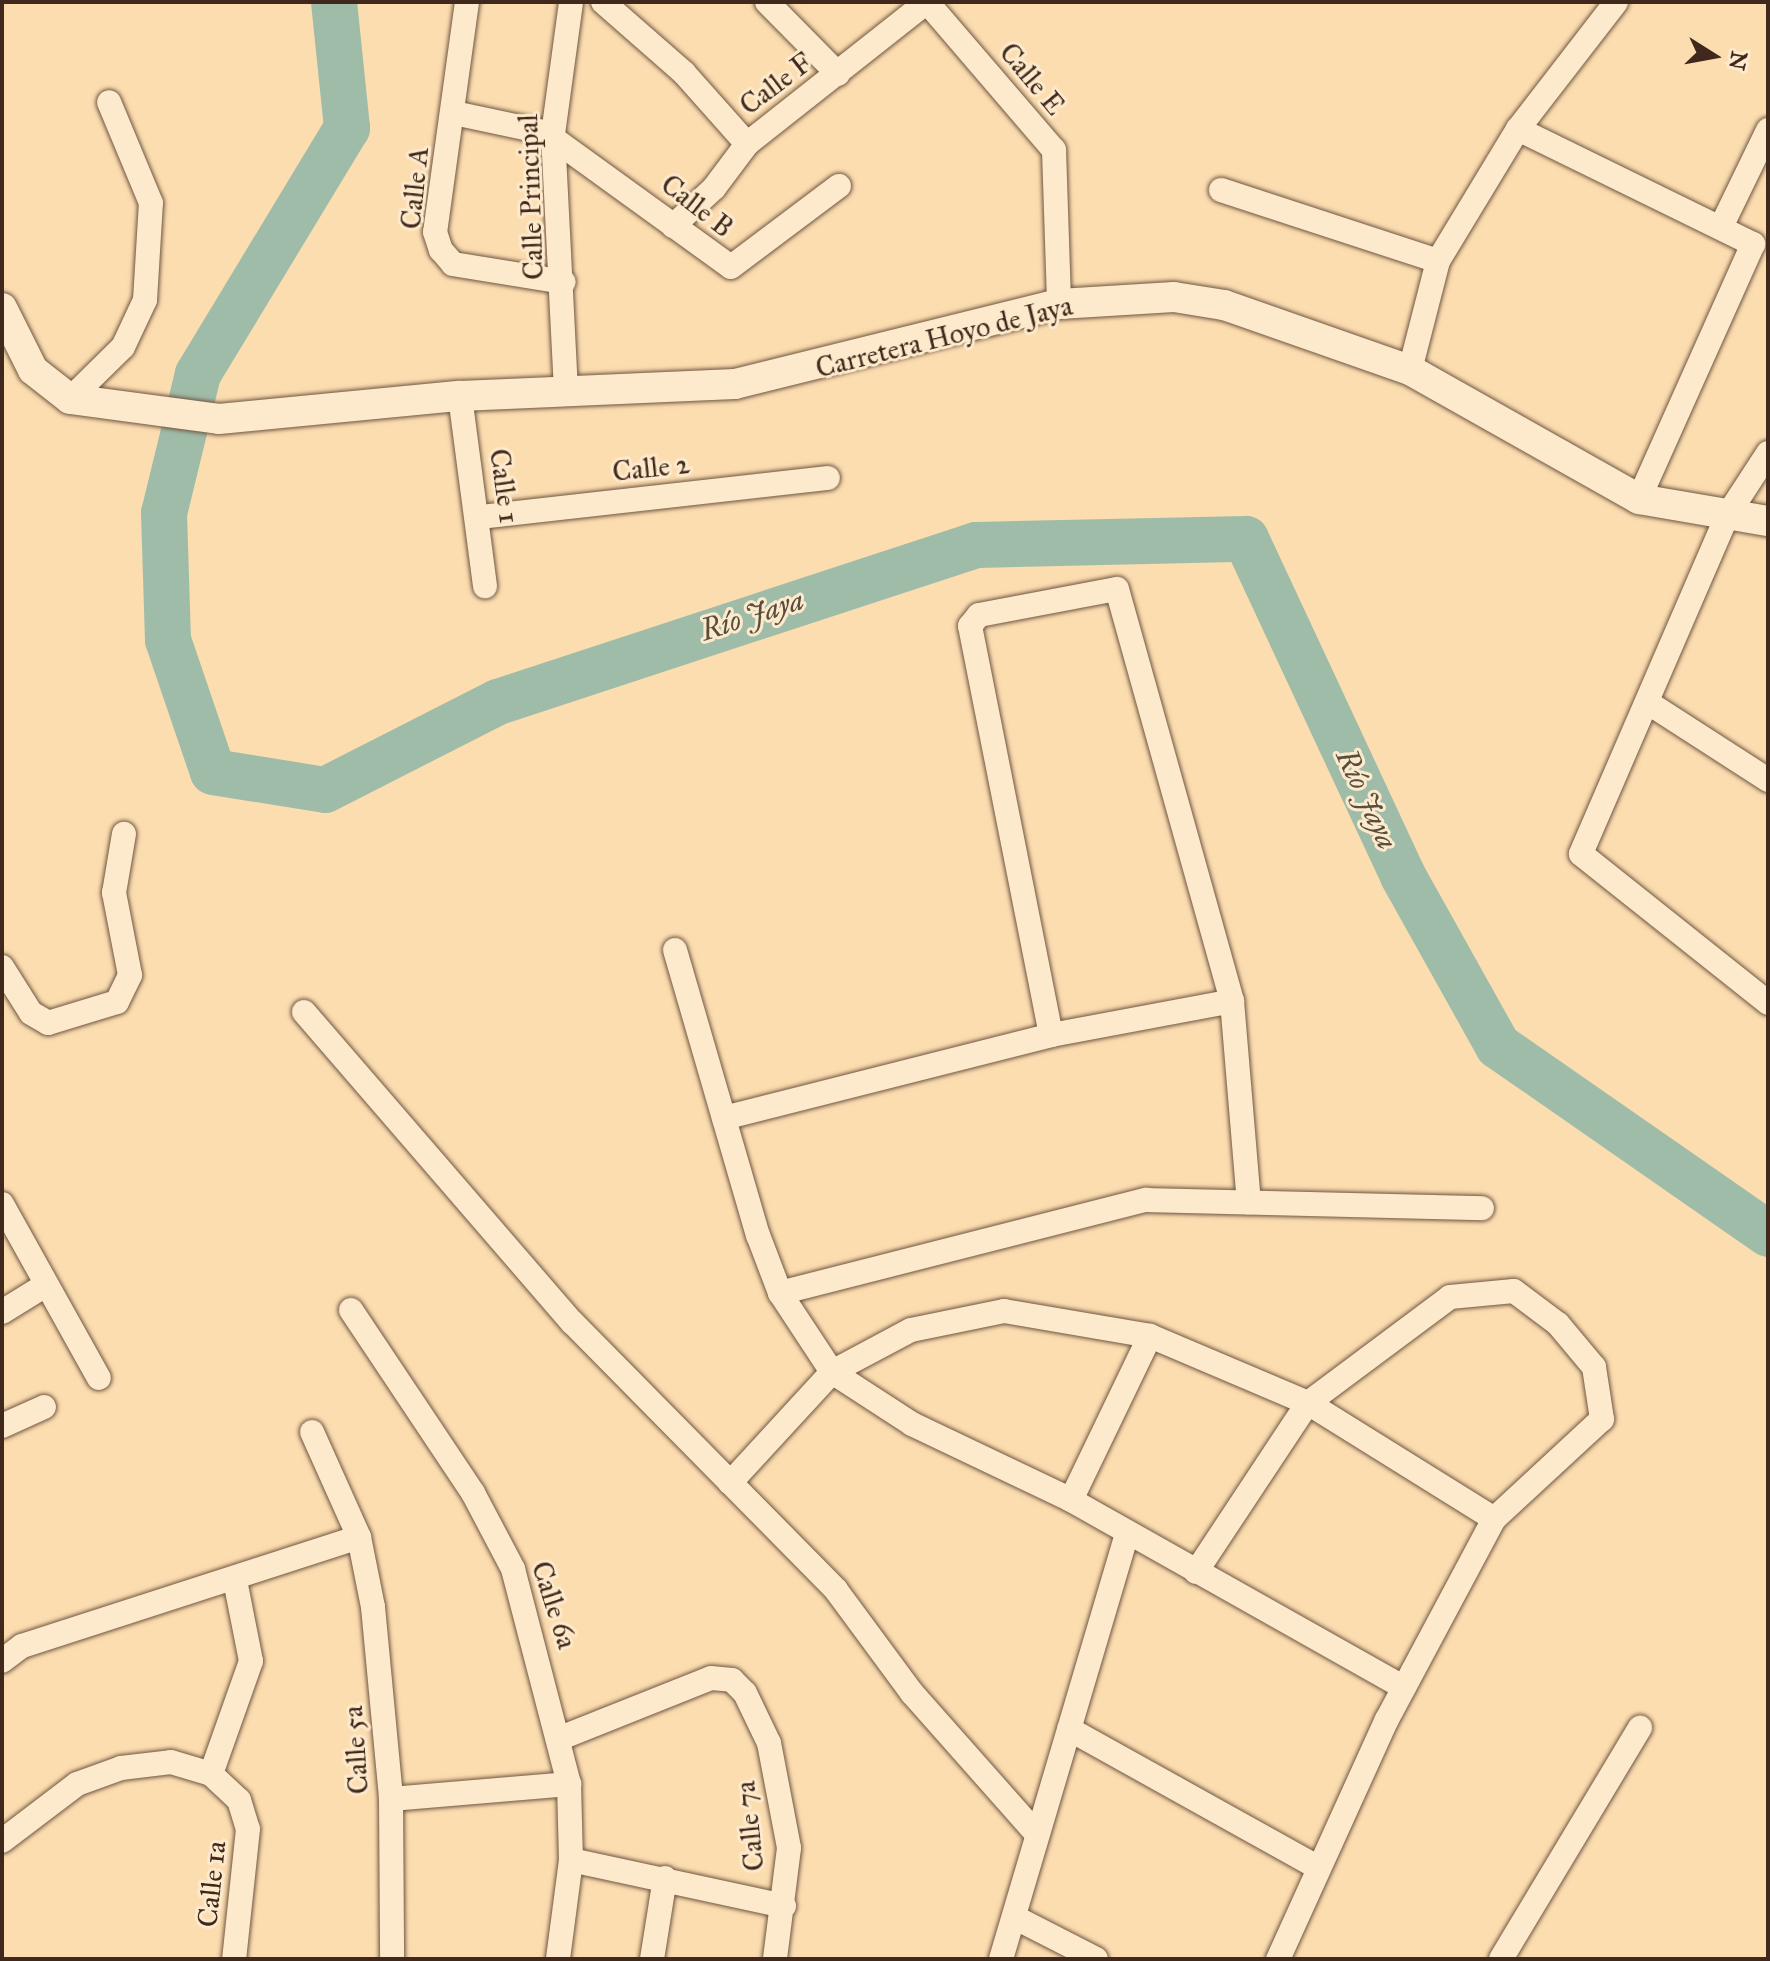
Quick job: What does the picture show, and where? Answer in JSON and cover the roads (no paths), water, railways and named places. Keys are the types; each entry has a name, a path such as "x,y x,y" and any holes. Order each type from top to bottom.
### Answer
{"street":[{"name":"Calle A","path":"467,2 454,113 435,232 441,250 453,264 564,282"},
{"name":"Calle Principal","path":"566,391 564,282 554,137 571,2"},
{"path":"603,2 684,73 747,144"},
{"path":"767,2 838,74"},
{"name":"Calle F","path":"673,226 714,188 747,144 927,2"},
{"name":"Calle E","path":"927,2 1054,150 1059,304"},
{"path":"1410,370 1438,261 1518,129 1616,2"},
{"path":"2,308 33,370 70,399 123,347 145,300 151,203 109,102"},
{"name":"Calle B","path":"454,113 554,137 731,267 839,186"},
{"path":"1518,129 1750,241 1752,250 1703,342 1639,499"},
{"path":"1721,227 1768,130"},
{"path":"1221,190 1438,261"},
{"name":"Carretera Hoyo de Jaya","path":"70,399 134,412 219,419 460,396 735,384 1059,304 1174,297 1224,305 1410,370 1639,499 1768,521"},
{"name":"Calle 1","path":"460,396 480,517 485,586"},
{"path":"1768,453 1727,516 1581,854 1768,1003"},
{"name":"Calle 2","path":"480,517 828,478"},
{"path":"1051,1035 970,626 979,615 1105,589 1124,596 1232,1001 1249,1202"},
{"path":"1647,702 1768,780"},
{"path":"2,967 31,1013 48,1023 117,1002 130,975 114,893 124,834"},
{"path":"675,950 780,1293 832,1372 912,1424 1071,1500 1404,1688"},
{"path":"724,1118 1051,1035 1232,1001"},
{"path":"304,1012 572,1322 836,1590 912,1693 1036,1833"},
{"path":"780,1293 1146,1200 1482,1208"},
{"path":"2,1204 44,1286 99,1378"},
{"path":"2,1312 44,1286"},
{"path":"1196,1572 1308,1403 1450,1297 1514,1291 1558,1324 1594,1367 1602,1419 1494,1519 1404,1688 1278,1959"},
{"name":"Calle 6a","path":"351,1310 473,1493 513,1569 563,1737 569,1784 571,1860 558,1959"},
{"path":"730,1483 832,1372 911,1330 1004,1311 1150,1336 1308,1403 1494,1519"},
{"path":"1071,1500 1150,1336"},
{"path":"2,1426 44,1407"},
{"name":"Calle 5a","path":"312,1432 359,1537 373,1607 391,1799 392,1959"},
{"path":"1001,1959 1127,1533"},
{"path":"2,1661 22,1646 235,1580 359,1537"},
{"path":"211,1774 251,1661 235,1580"},
{"name":"Calle 7a","path":"563,1737 711,1678 732,1680 745,1693 761,1717 782,1793 789,1848 775,1959"},
{"path":"1501,1959 1640,1728"},
{"path":"1069,1729 1319,1868"},
{"name":"Calle 1a","path":"2,1841 77,1784 121,1768 171,1762 211,1774 239,1800 248,1829 234,1959"},
{"path":"391,1799 569,1784"},
{"path":"571,1860 784,1906"},
{"path":"652,1959 665,1878"},
{"path":"1014,1917 1096,1959"}],"waterway":[{"name":"Río Jaya","path":"334,2 347,128 198,374 164,513 168,640 213,772 325,790 498,702 976,545 1246,539 1403,876 1498,1046 1768,1234"}]}
